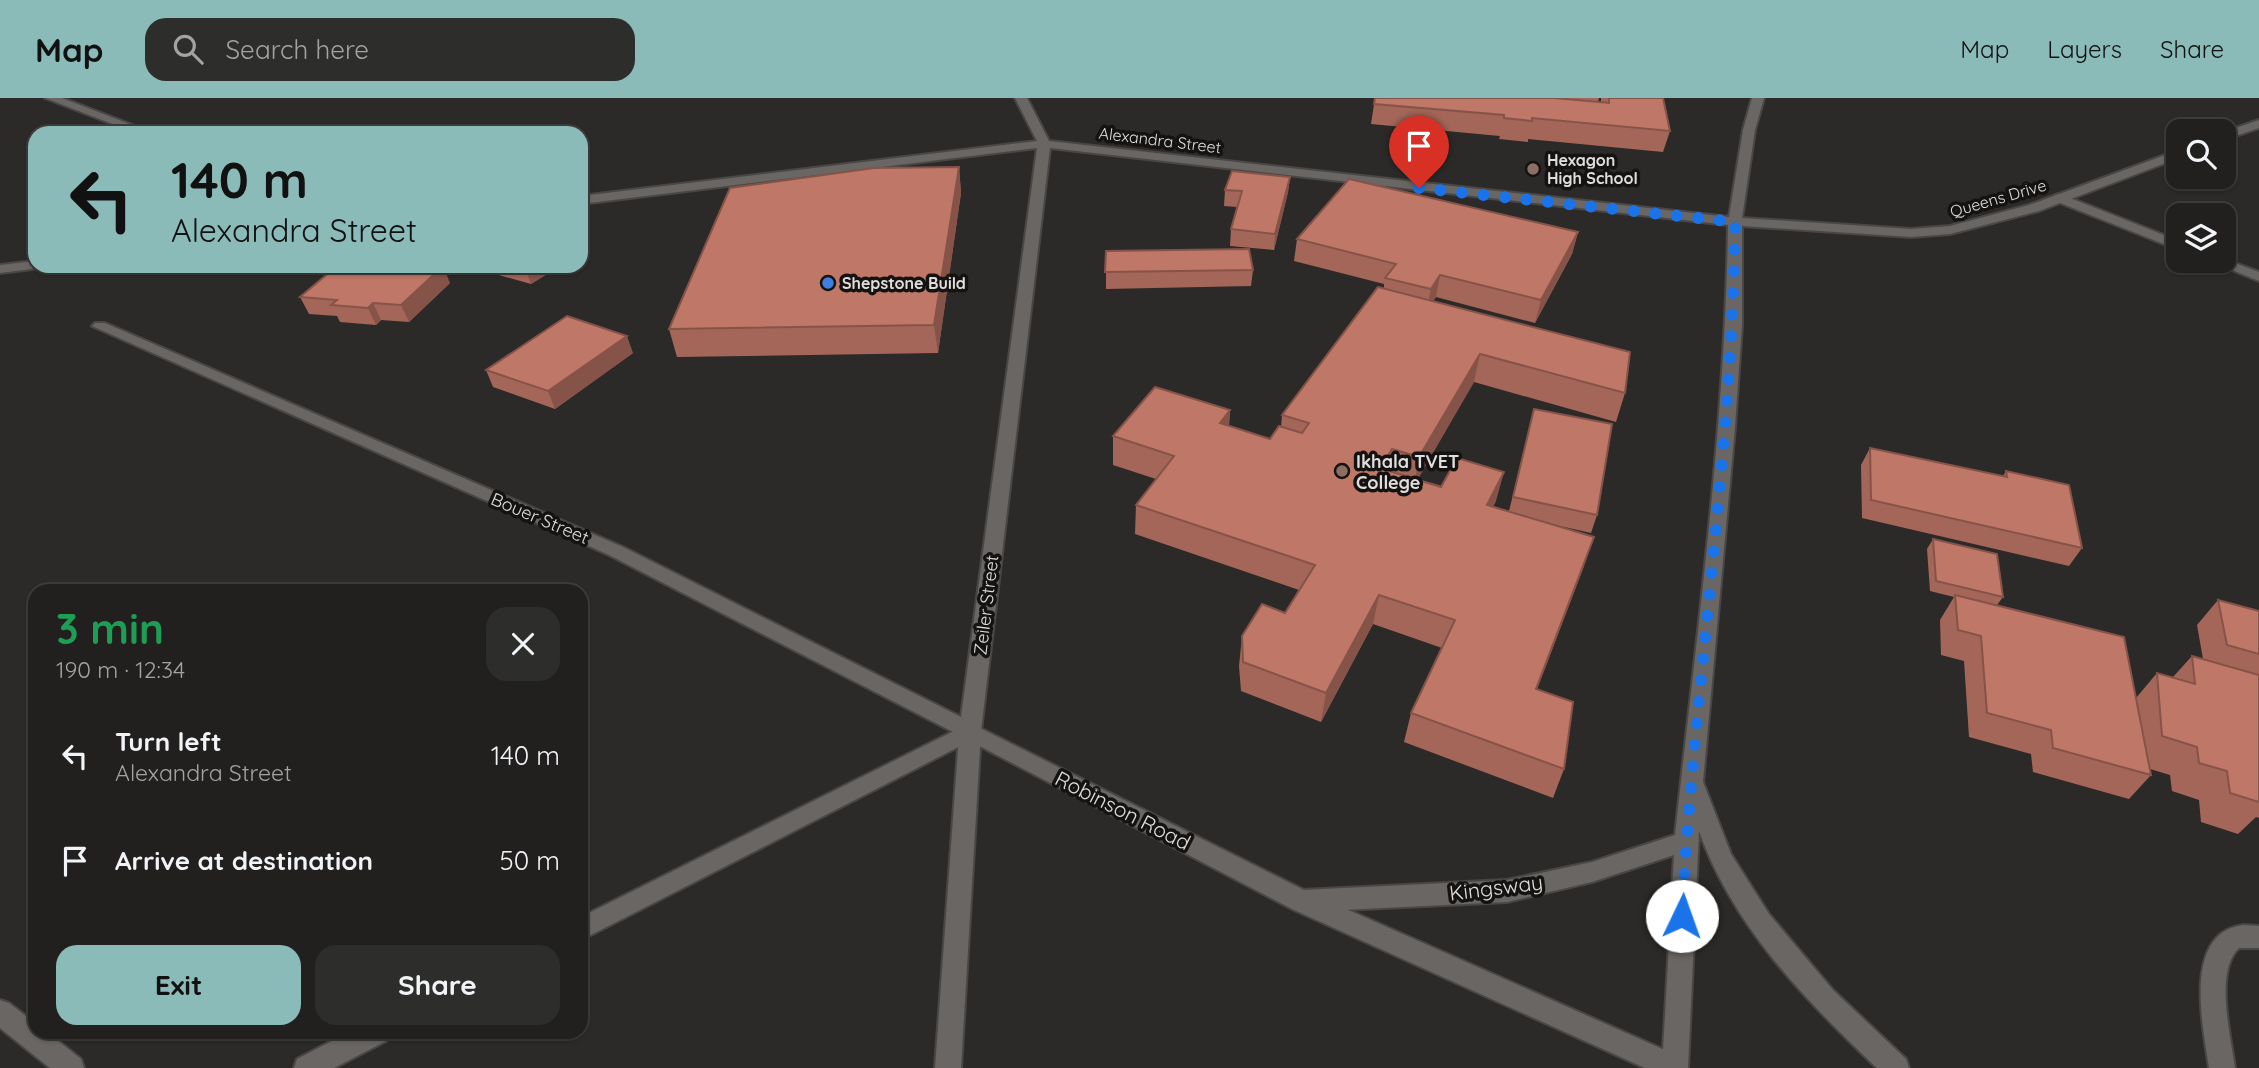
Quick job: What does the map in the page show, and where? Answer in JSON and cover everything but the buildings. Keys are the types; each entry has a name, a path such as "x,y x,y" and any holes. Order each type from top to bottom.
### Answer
{"street":[{"path":"51,98 128,126"},
{"path":"1021,98 1044,144"},
{"path":"1675,1068 1686,841 1727,427 1734,325 1735,222 1749,130 1758,98"},
{"path":"2236,132 2259,124"},
{"name":"Alexandra Street","path":"588,199 1044,144 1735,222"},
{"name":"Zeiler Street","path":"948,1068 970,731 1044,144"},
{"name":"Queens Drive","path":"1735,222 1847,231 1937,231 1981,223 2060,198 2166,158"},
{"path":"2060,198 2166,241"},
{"path":"0,269 28,266"},
{"path":"2236,268 2259,277"},
{"name":"Bouer Street","path":"100,326 616,551 970,731"},
{"path":"588,925 970,731"},
{"name":"Robinson Road","path":"970,731 1301,901 1675,1068"},
{"path":"1693,781 1724,864 1771,937 1828,1003 1896,1068"},
{"name":"Kingsway","path":"1301,901 1507,891 1592,872 1686,841"},
{"path":"2222,1068 2214,1001 2216,957 2228,942 2242,935 2259,937"},
{"path":"0,1012 28,1034"},
{"path":"34,1039 71,1068"},
{"path":"307,1068 363,1039"}],"place":[{"name":"Hexagon High School","path":"1533,169"},
{"name":"Shepstone Build","path":"828,283"},
{"name":"Ikhala TVET College","path":"1342,471"}],"route":[{"path":"1419,188 1735,222 1734,325 1727,427 1686,841 1682,916"}]}
